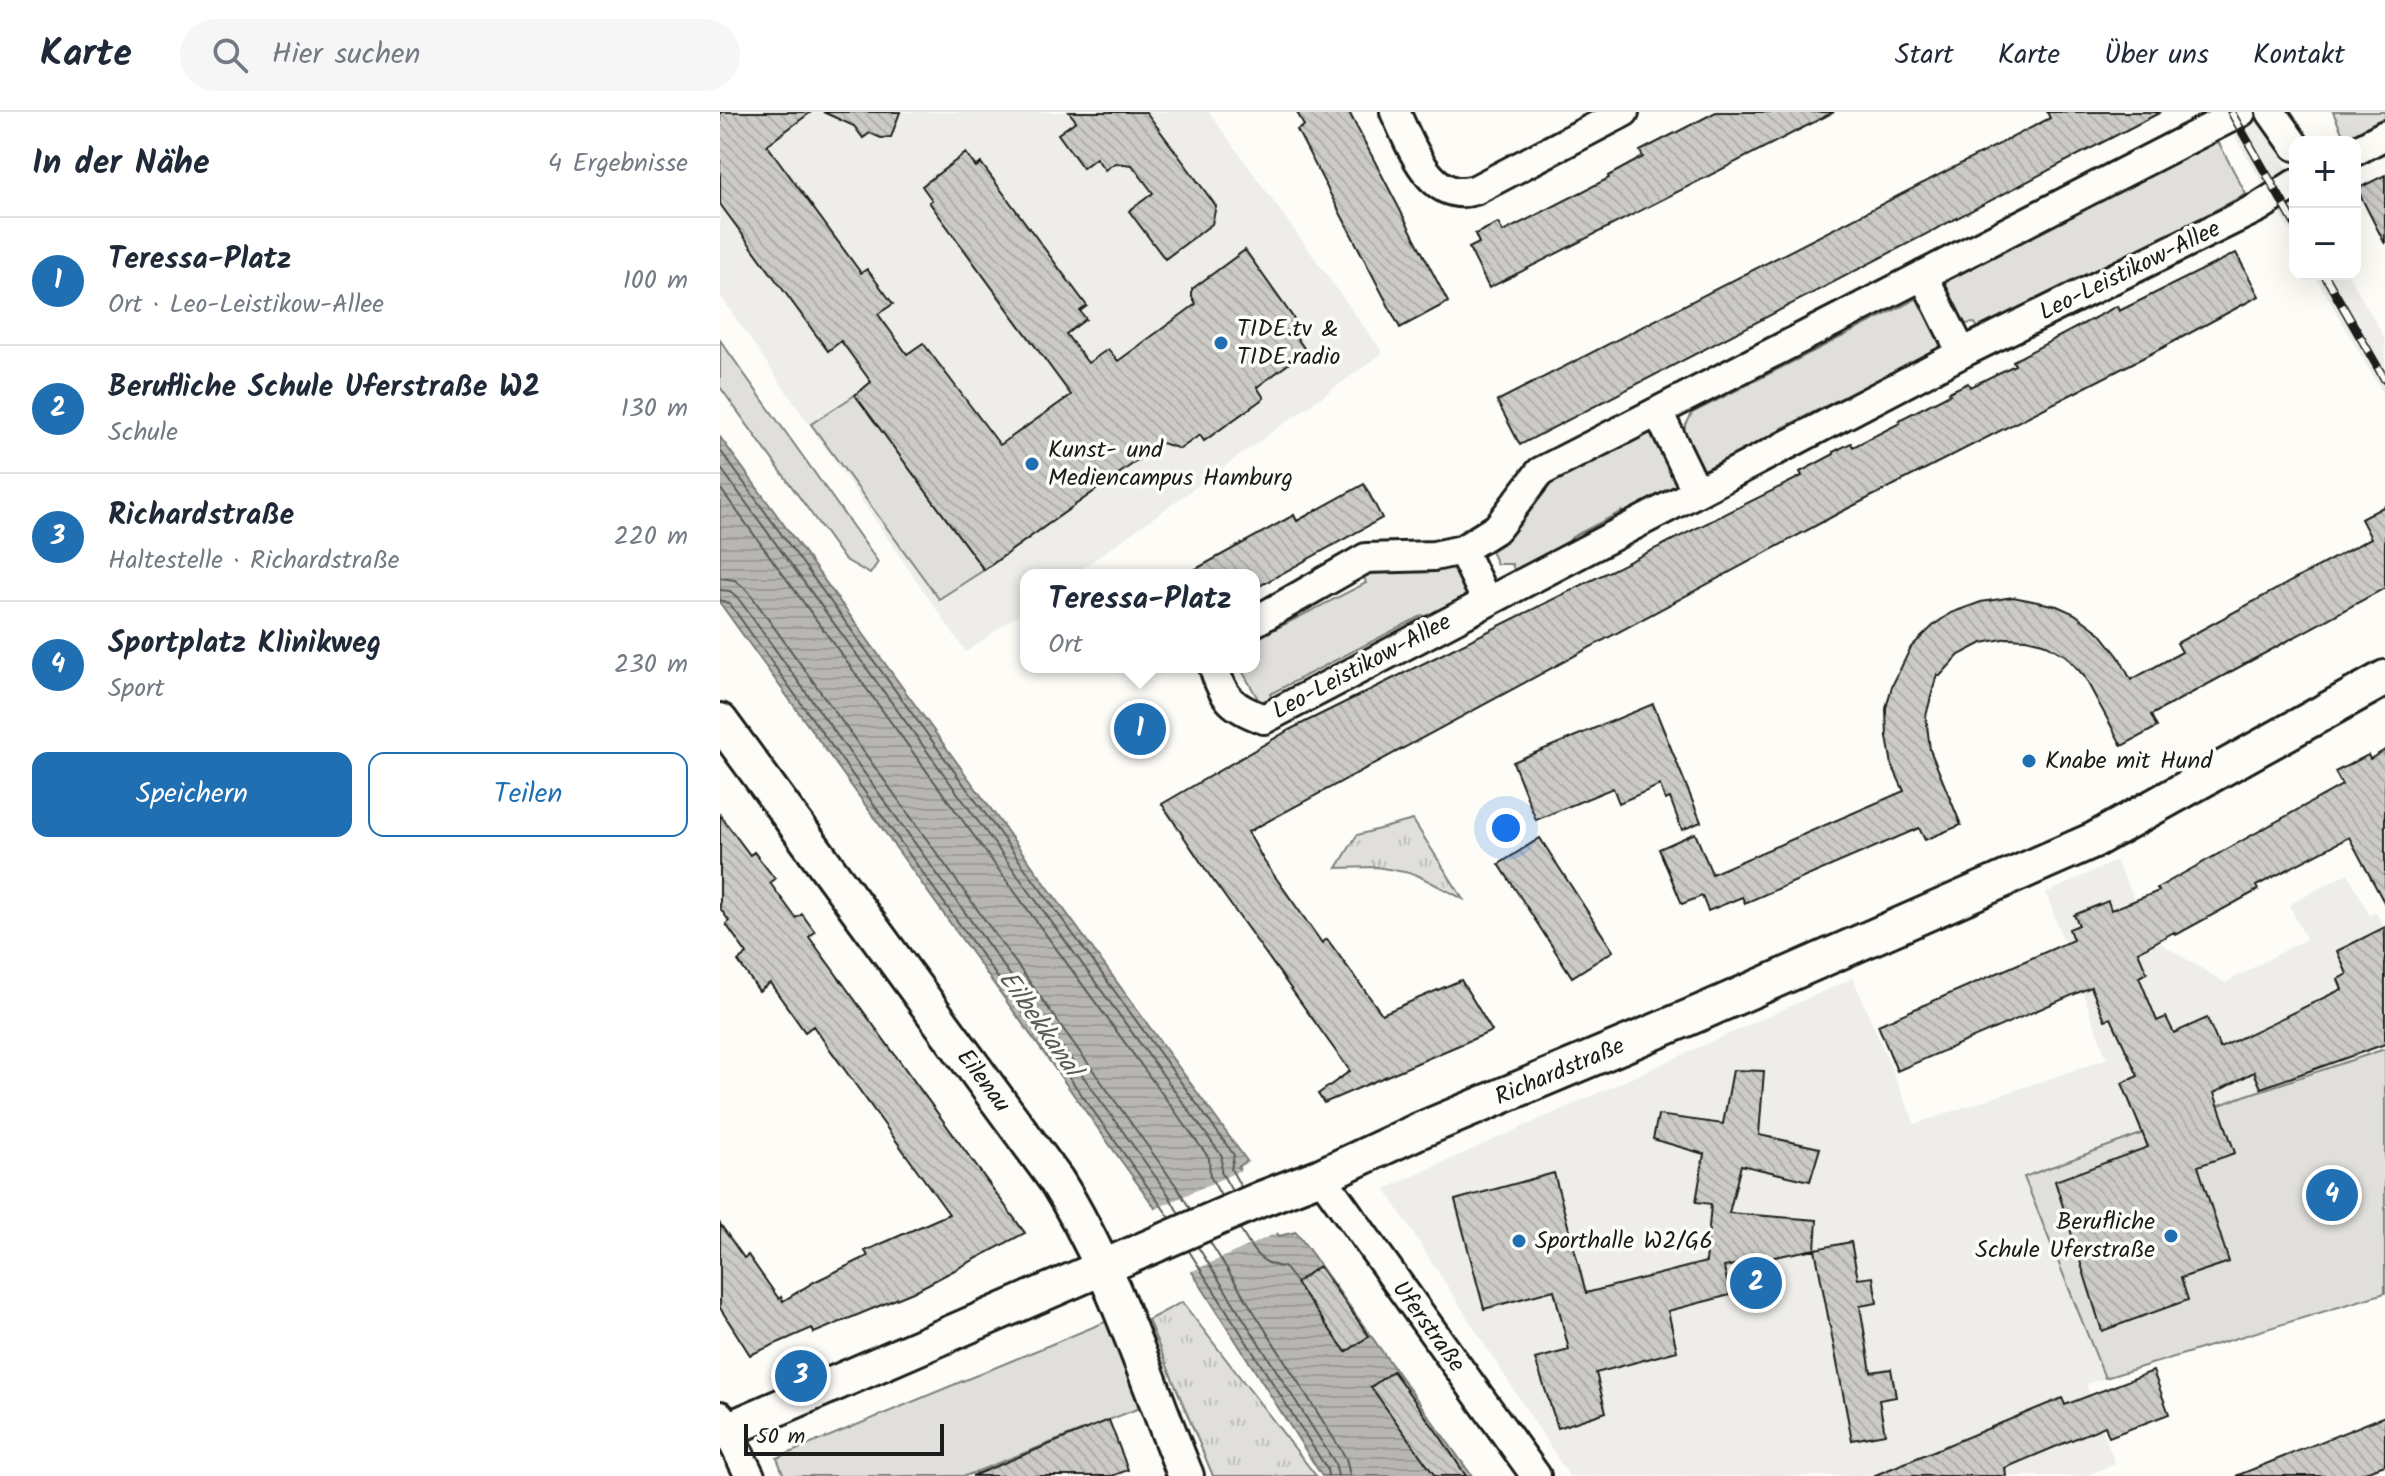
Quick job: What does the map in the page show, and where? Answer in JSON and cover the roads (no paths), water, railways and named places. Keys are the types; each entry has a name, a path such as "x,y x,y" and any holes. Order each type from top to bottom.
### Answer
{"street":[{"path":"1395,112 1430,178 1448,190 1465,192 1475,190 1624,112"},
{"path":"1260,619 1366,558 1434,556 1462,550 1497,528 1540,472 2241,112"},
{"path":"2271,112 2289,138"},
{"path":"2361,148 2385,135"},
{"name":"Leo-Leistikow-Allee","path":"1216,673 1223,693 1240,710 1264,719 1962,353 2259,207 2289,188"},
{"path":"1923,275 1962,353"},
{"path":"1658,412 1697,492"},
{"path":"1462,550 1487,602"},
{"name":"Richardstraße","path":"722,1426 1321,1176 2094,840 2385,678"},
{"name":"Eilenau","path":"720,721 1056,1180 1079,1217 1104,1267 1186,1476"},
{"name":"Uferstraße","path":"1321,1176 1536,1476"},
{"path":"722,1426 750,1476"}],"water":[{"name":"Eilbekkanal","path":"720,437 1247,1161 1238,1167 1279,1236 1296,1232 1472,1476 1322,1476 1153,1205 720,603"}],"railway":[{"path":"2231,112 2289,214"},
{"path":"2327,280 2385,380"}],"place":[{"name":"TIDE.tv & TIDE.radio","path":"1221,343"},
{"name":"Kunst- und Mediencampus Hamburg","path":"1032,464"},
{"name":"Teressa-Platz","path":"1140,729"},
{"name":"Knabe mit Hund","path":"2029,761"},
{"name":"Sportplatz Klinikweg","path":"2332,1195"},
{"name":"Berufliche Schule Uferstraße","path":"2171,1236"},
{"name":"Sporthalle W2/G6","path":"1519,1241"},
{"name":"Berufliche Schule Uferstraße W2","path":"1756,1283"},
{"name":"Richardstraße","path":"801,1376"}]}
